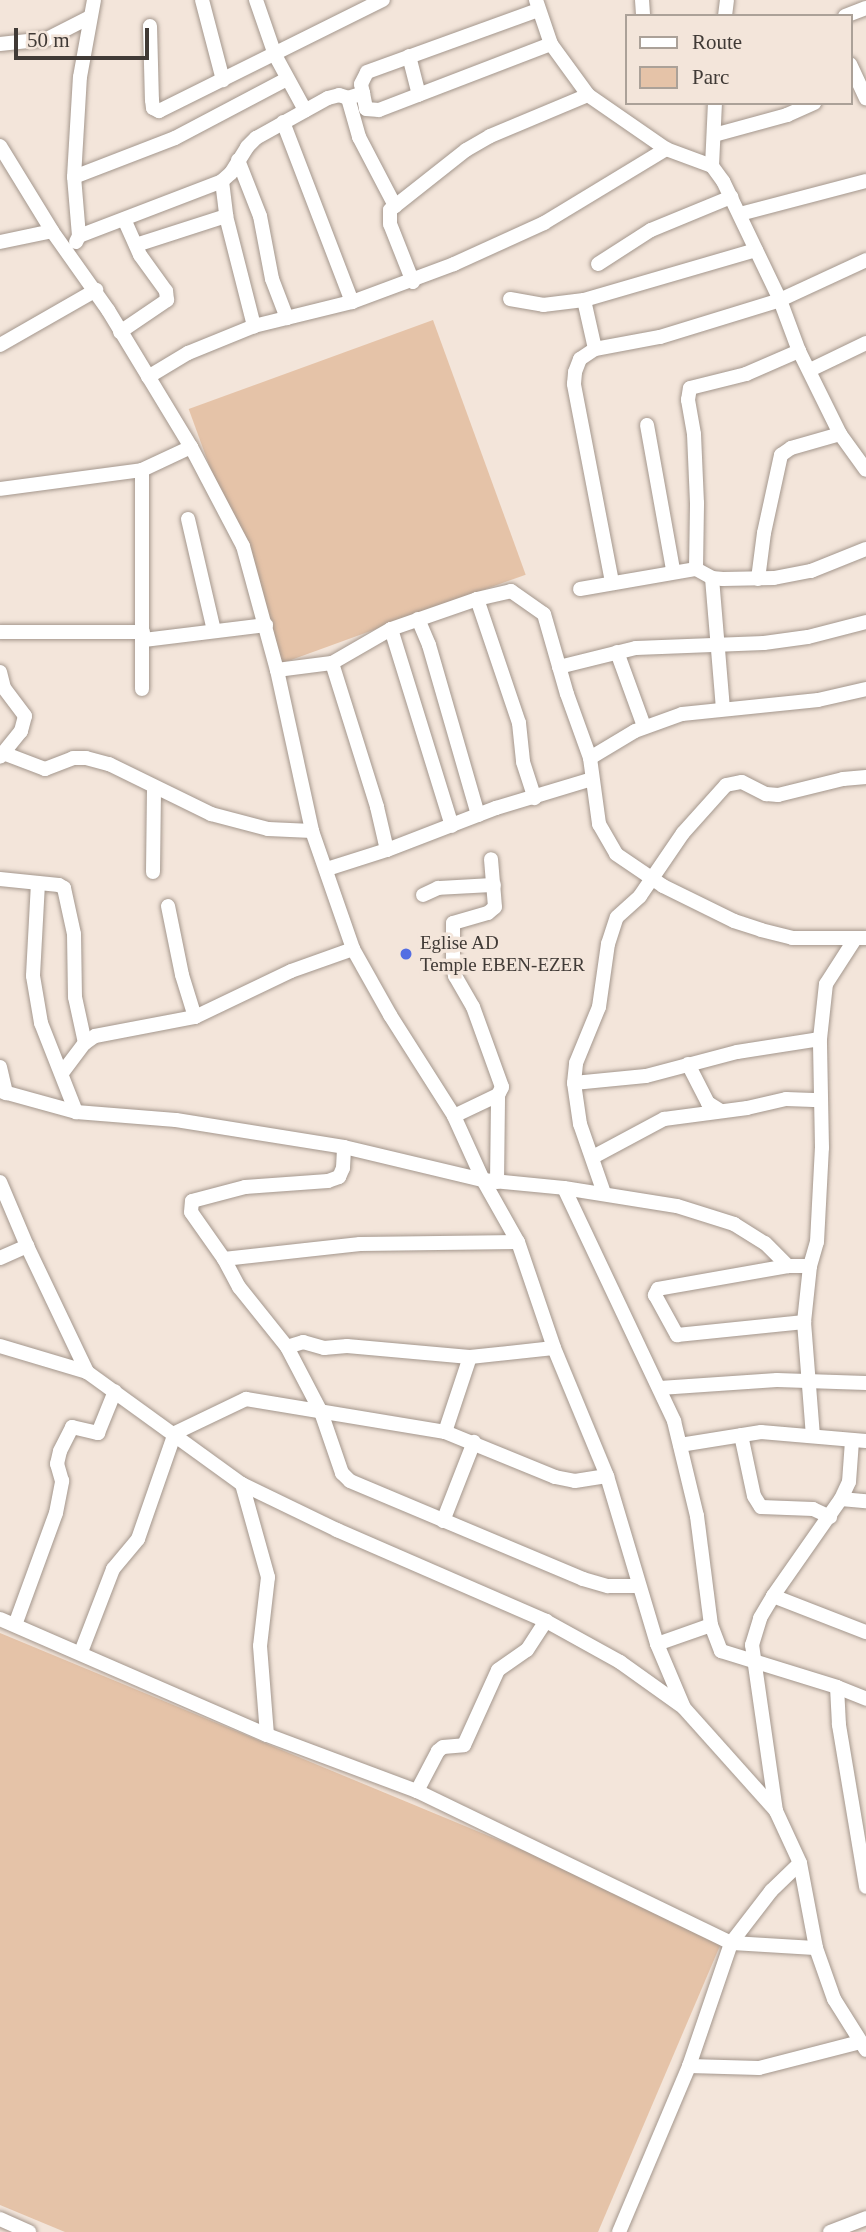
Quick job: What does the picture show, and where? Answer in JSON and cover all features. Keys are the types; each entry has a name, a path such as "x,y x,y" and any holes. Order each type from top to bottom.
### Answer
{"street":[{"path":"70,256 79,236 74,177 80,77 94,0"},
{"path":"202,0 223,79"},
{"path":"257,0 275,55 304,110"},
{"path":"150,26 152,100 157,110 171,106 383,0"},
{"path":"551,44 419,95 373,111 366,109 361,84 367,72 537,5 551,44 588,95 666,149 712,166"},
{"path":"0,44 47,39 90,17"},
{"path":"409,56 419,95"},
{"path":"852,70 859,92"},
{"path":"74,177 175,138 287,79"},
{"path":"79,236 222,181 229,176 256,138 328,98 339,95 348,98 363,93"},
{"path":"413,282 390,224 388,214 395,206 466,150 490,136 588,95"},
{"path":"348,98 359,137 395,206"},
{"path":"715,105 712,166 740,214 780,300 799,351 840,434 866,470"},
{"path":"714,135 779,117 809,105"},
{"path":"284,122 352,302"},
{"path":"0,146 52,230 96,290 191,447 243,545 277,670 312,831 353,949 390,1015 454,1116 490,1181 518,1242 554,1348 607,1476 657,1644 684,1708"},
{"path":"148,377 188,353 254,326 352,302 413,282 544,223 666,149"},
{"path":"239,160 260,216 272,279 287,318"},
{"path":"222,181 226,216 254,326"},
{"path":"740,214 866,181"},
{"path":"598,264 651,230 731,197"},
{"path":"136,245 226,216"},
{"path":"120,332 167,300 166,291 136,245 124,219"},
{"path":"0,242 52,230"},
{"path":"510,299 543,305 584,300 756,250"},
{"path":"612,582 574,384 580,359 595,349 660,337 780,300 866,260"},
{"path":"0,345 96,290"},
{"path":"584,300 595,349"},
{"path":"810,370 866,343"},
{"path":"696,569 698,503 694,434 687,397 690,388 746,374 799,351"},
{"path":"647,425 673,570"},
{"path":"758,579 764,533 781,455 791,448 840,434"},
{"path":"0,489 142,470 191,447"},
{"path":"142,470 142,688"},
{"path":"188,519 214,631"},
{"path":"580,589 673,570 696,569 712,578 758,579 811,571 865,551"},
{"path":"712,578 723,708"},
{"path":"277,670 332,663 391,629 477,599 511,591 541,611 590,758 599,824 616,854 663,886 734,921 792,938 860,938"},
{"path":"477,599 519,723 523,762 535,798"},
{"path":"418,620 429,645 478,816"},
{"path":"559,667 617,652 689,644 764,643 808,637 866,622"},
{"path":"0,632 144,636 266,625"},
{"path":"391,629 452,826"},
{"path":"617,652 644,726"},
{"path":"332,663 377,807 387,850"},
{"path":"0,672 4,688 25,716 21,731 2,755 45,769 72,758 86,758 109,764 211,814 268,829 312,831"},
{"path":"590,758 644,726 682,714 818,700 866,689"},
{"path":"604,1193 580,1124 574,1083 576,1063 599,1007 611,930 617,917 640,896 650,877 708,802 726,785 742,782 766,794 778,795 843,779 866,777"},
{"path":"327,869 592,779"},
{"path":"153,872 154,787"},
{"path":"490,1181 498,1095 502,1087 473,1007 455,976 452,938 456,920 488,913 495,907 491,859"},
{"path":"0,879 59,885 66,894 74,934 75,997 85,1043"},
{"path":"38,883 33,976 41,1023 76,1112"},
{"path":"423,895 438,888 494,885"},
{"path":"168,906 182,975 195,1017"},
{"path":"813,1436 811,1381 804,1322 810,1266 817,1242 822,1148 820,1039 826,984 860,938"},
{"path":"62,1073 85,1043 105,1032 195,1017 291,971 353,949"},
{"path":"574,1083 646,1076 688,1064 820,1039"},
{"path":"688,1064 700,1092 708,1103 721,1111"},
{"path":"0,1067 3,1092 76,1112 176,1120 344,1147 490,1181 604,1193 696,1210 725,1220 765,1243 788,1266"},
{"path":"454,1116 498,1095"},
{"path":"593,1157 664,1119 786,1099 820,1100"},
{"path":"344,1147 343,1168 339,1177 328,1181 245,1187 192,1201 191,1212 224,1259 239,1287 286,1347 321,1412 342,1473 350,1481 583,1579 608,1586 638,1586"},
{"path":"0,1182 27,1246 87,1371"},
{"path":"564,1188 660,1388 680,1445 698,1527 711,1625 721,1651 837,1687 866,1699"},
{"path":"224,1259 360,1244 518,1242"},
{"path":"0,1258 27,1246"},
{"path":"804,1322 677,1335 655,1295 658,1289 788,1266 810,1266"},
{"path":"286,1347 303,1342 324,1348 347,1346 470,1357 554,1348"},
{"path":"0,1346 87,1371 242,1484 337,1530 546,1621 620,1662 684,1708 776,1811 800,1863 816,1948 834,1999 863,2046 759,2067 689,2066"},
{"path":"445,1432 470,1357"},
{"path":"660,1388 777,1380 866,1383"},
{"path":"15,1625 55,1513 62,1480 57,1464 60,1451 72,1427 98,1433 115,1391"},
{"path":"81,1652 113,1569 138,1539 175,1433 246,1399 389,1420 445,1432 555,1477 575,1480 607,1476"},
{"path":"680,1445 761,1432 859,1441 849,1482 841,1499 773,1596 755,1630 752,1645 776,1811"},
{"path":"741,1435 754,1496 761,1507 813,1510 830,1517"},
{"path":"443,1521 474,1442"},
{"path":"242,1484 268,1577 260,1646 267,1735"},
{"path":"841,1499 866,1501"},
{"path":"773,1596 866,1632"},
{"path":"0,1619 81,1652 135,1680 267,1735 417,1791 731,1943 816,1948"},
{"path":"417,1791 438,1751 443,1747 464,1745 498,1670 527,1650 546,1621"},
{"path":"657,1644 711,1625"},
{"path":"837,1687 839,1725 866,1887"},
{"path":"622,2232 689,2066 731,1943 761,1902 800,1863"},
{"path":"830,2232 866,2218"},
{"path":"0,2219 29,2232"}],"green space":[{"path":"433,320 526,575 281,664 189,409"},
{"path":"0,1633 725,1934 598,2232 65,2232 0,2205"}],"place":[{"name":"Eglise AD Temple EBEN-EZER","path":"406,954"}]}
